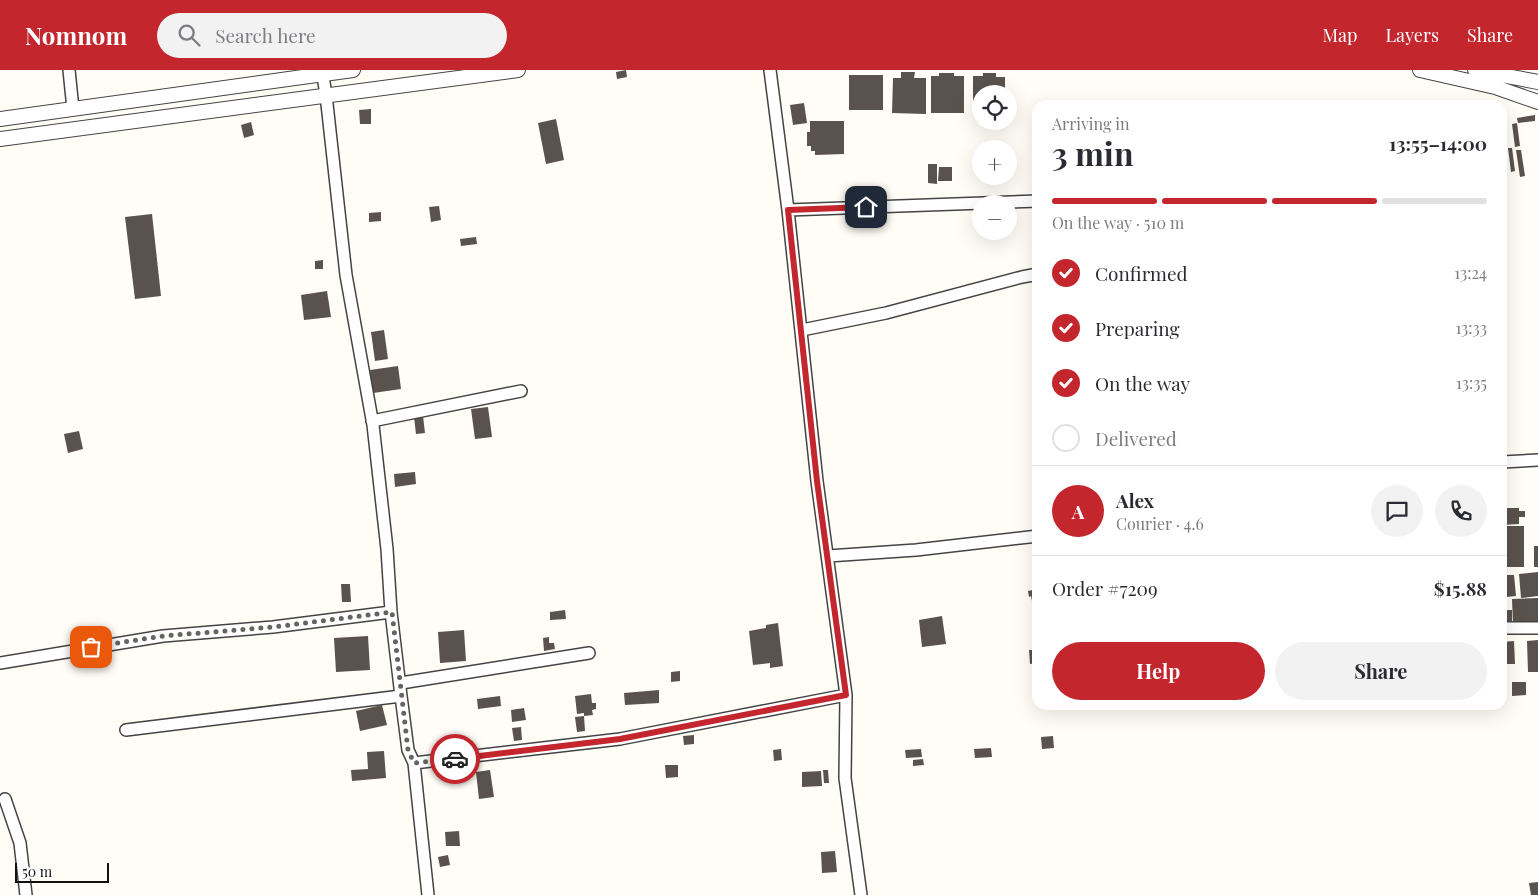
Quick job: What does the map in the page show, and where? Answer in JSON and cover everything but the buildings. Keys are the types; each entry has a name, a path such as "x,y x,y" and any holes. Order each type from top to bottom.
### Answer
{"street":[{"path":"68,70 73,109"},
{"path":"0,119 322,72 352,70"},
{"path":"0,139 518,70"},
{"path":"770,70 802,330 817,481 846,695 846,778 861,895"},
{"path":"1420,70 1495,87 1538,102"},
{"path":"1482,71 1538,82"},
{"path":"322,72 346,275 372,421 401,696 408,750 414,763 428,895"},
{"path":"788,210 1032,201"},
{"path":"802,330 886,313 1032,275"},
{"path":"372,421 521,391"},
{"path":"1507,462 1538,460"},
{"path":"828,556 916,550 1032,537"},
{"path":"0,663 163,636 273,627 392,612"},
{"path":"1507,628 1538,628"},
{"path":"401,683 589,653"},
{"path":"414,763 620,739 846,695"},
{"path":"126,730 401,696"},
{"path":"5,798 20,844 26,895"}],"way so far":[{"path":"91,647 163,636 273,627 392,612 408,750 414,763 455,759"}],"route":[{"path":"455,759 620,739 846,695 817,481 788,210 866,207"}]}
